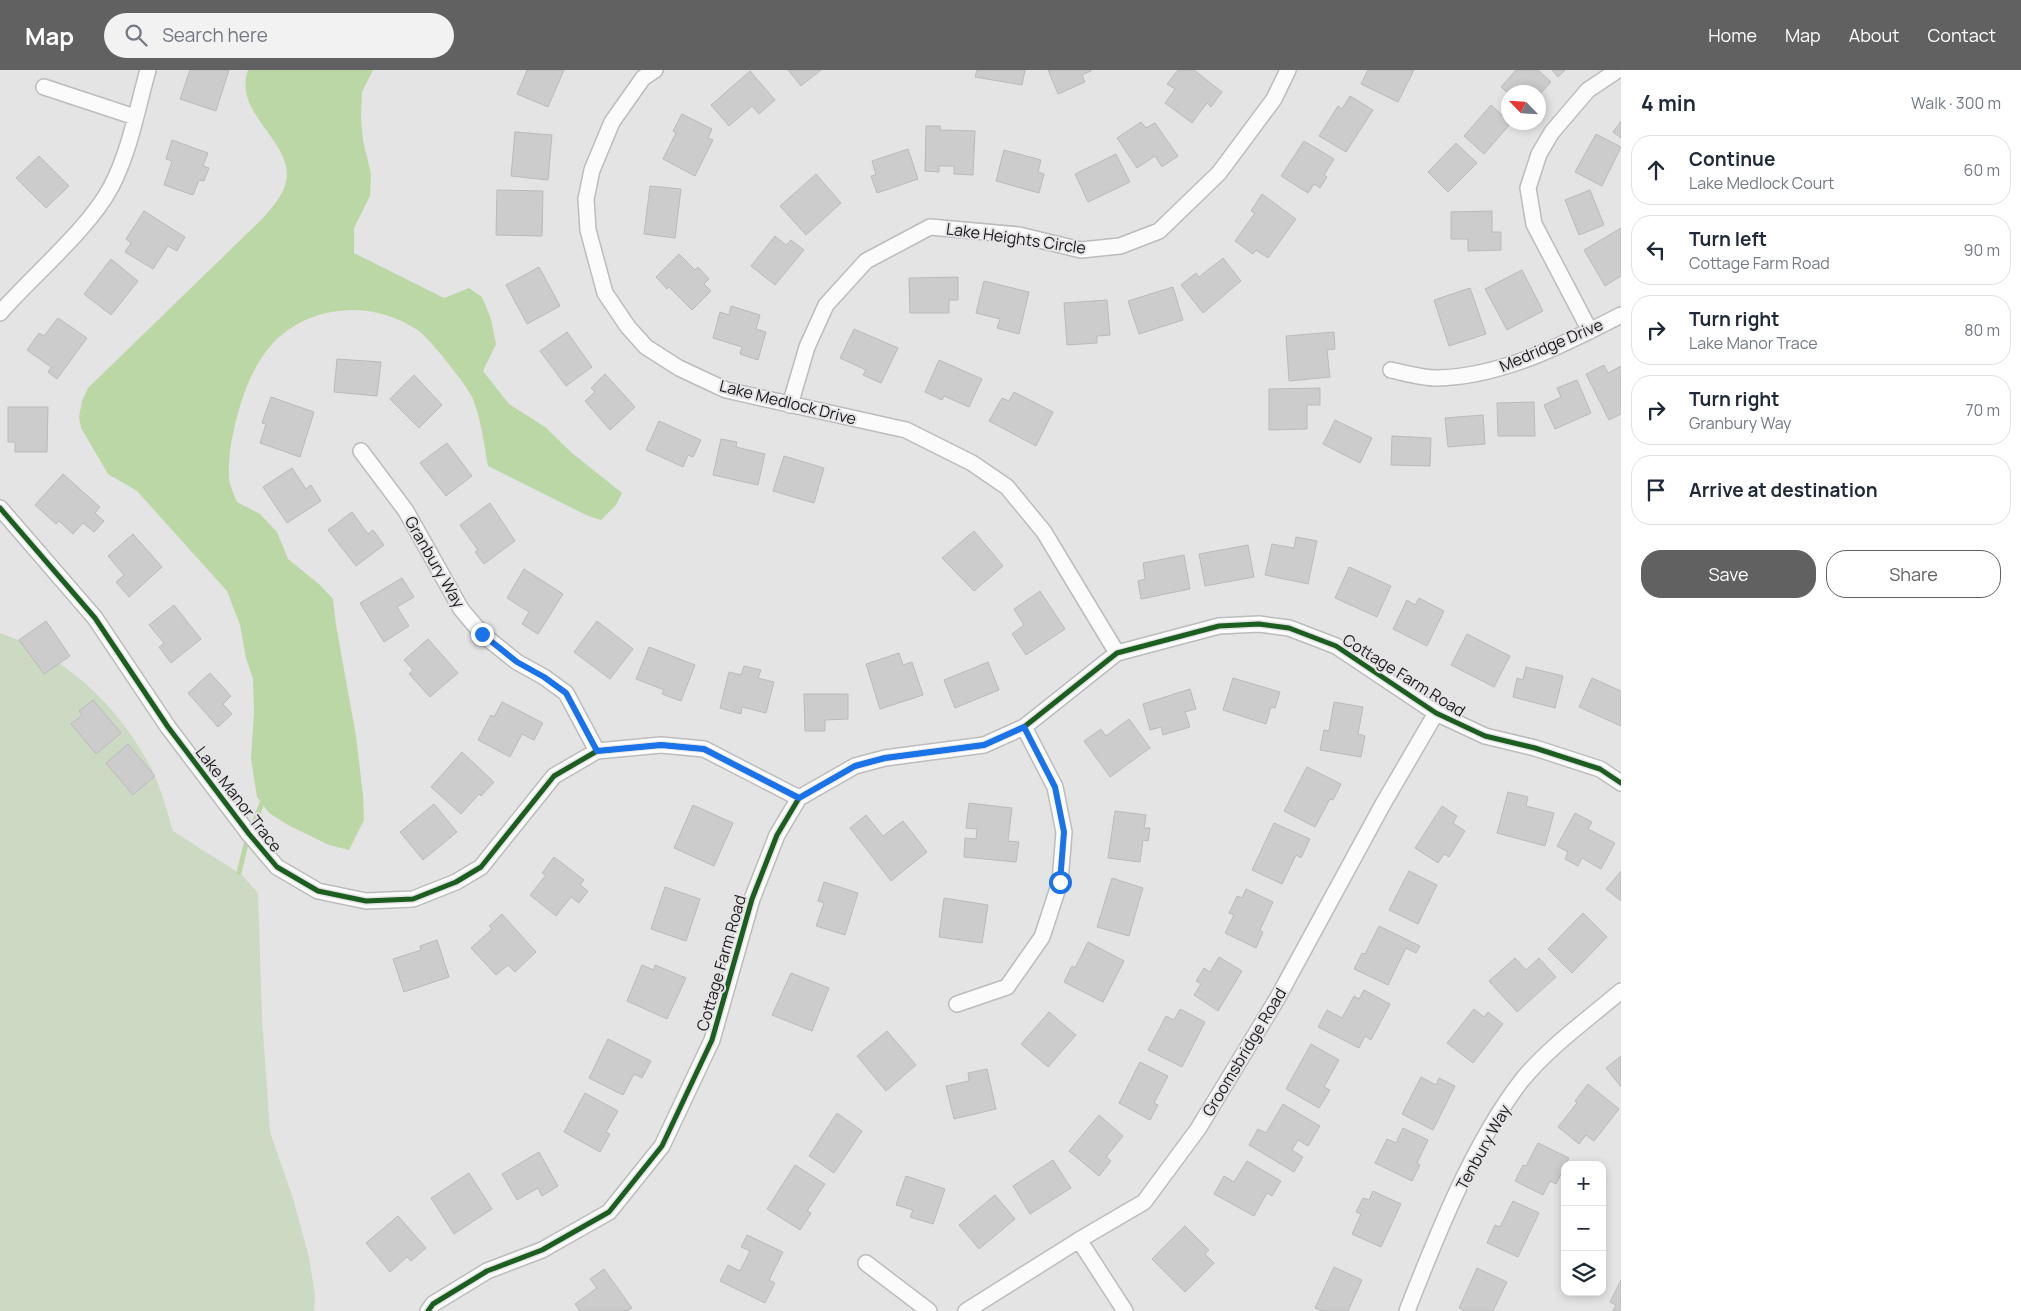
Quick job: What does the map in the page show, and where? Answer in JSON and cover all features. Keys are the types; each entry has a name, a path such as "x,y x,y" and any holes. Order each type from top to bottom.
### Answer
{"street":[{"path":"0,313 92,214 110,188 125,157 148,70"},
{"name":"Lake Medlock Drive","path":"654,70 643,78 612,122 592,170 586,199 588,230 604,293 628,327 646,346 679,368 726,390 906,430 972,463 1007,487 1044,532 1118,653"},
{"name":"Lake Heights Circle","path":"790,405 807,347 826,305 866,261 930,227 1019,236 1081,250 1120,246 1159,232 1219,173 1274,99 1288,70"},
{"path":"1590,331 1534,224 1528,188 1539,154 1552,132 1588,90 1618,70"},
{"path":"44,87 135,117"},
{"name":"Medridge Drive","path":"1391,370 1436,378 1489,371 1544,352 1621,315"},
{"name":"Granbury Way","path":"360,451 406,511 461,610 482,634 510,657 544,677 566,693 597,751"},
{"name":"Lake Manor Trace","path":"0,508 95,618 168,727 249,834 277,867 318,892 366,901 413,899 456,882 481,867 554,776 597,751 661,745 704,749 799,798"},
{"name":"Cottage Farm Road","path":"428,1311 433,1304 488,1271 542,1250 609,1212 662,1146 712,1040 752,899 778,835 799,798 855,766 885,758 984,745 1024,727 1118,653 1219,626 1259,624 1289,628 1336,646 1436,713 1485,736 1535,748 1600,769 1621,783"},
{"name":"Groomsbridge Road","path":"966,1311 1079,1240 1144,1202 1198,1129 1277,999 1383,804 1436,713"},
{"path":"957,1004 1006,987 1042,937 1060,882 1064,832 1055,787 1024,727"},
{"name":"Tenbury Way","path":"1407,1311 1454,1202 1493,1123 1522,1080 1549,1051 1621,992"},
{"path":"1079,1240 1125,1311"},
{"path":"866,1263 929,1311"}],"shaded area":[{"path":"248,70 373,70 362,92 361,119 363,140 371,174 370,196 354,228 354,253 444,298 469,288 482,297 491,319 496,344 483,371 509,404 545,427 572,453 622,493 616,505 601,520 586,515 488,466 478,415 470,393 431,343 419,331 402,321 366,311 329,312 294,326 279,337 264,354 252,374 240,406 231,447 229,480 237,502 260,514 277,532 288,559 320,585 333,599 356,736 363,795 364,820 349,850 329,845 288,825 269,813 257,797 251,759 254,712 253,679 246,658 240,625 227,591 137,491 108,474 81,428 79,417 82,401 88,388 263,218 282,192 286,182 286,168 282,154 255,114 248,100 245,86"},
{"path":"0,633 47,655 89,686 107,705 139,747 152,770 161,792 173,831 242,875 258,893 262,1016 270,1132 293,1198 309,1257 315,1295 314,1311 0,1311"}],"building":[{"path":"190,70 229,70 216,111 180,99"},
{"path":"527,70 564,70 548,107 517,94"},
{"path":"788,70 821,70 801,86"},
{"path":"977,70 1025,70 1022,85 975,77"},
{"path":"1048,70 1091,71 1082,75 1085,82 1058,94"},
{"path":"1178,70 1194,70 1222,92 1211,107 1207,103 1192,123 1165,103 1175,89 1167,84"},
{"path":"1368,70 1414,70 1398,102 1361,84"},
{"path":"1516,70 1538,70 1551,82 1546,87 1546,85 1503,85"},
{"path":"1552,70 1565,70 1558,77"},
{"path":"750,71 775,100 759,114 752,106 729,126 711,105"},
{"path":"1350,96 1373,110 1346,152 1319,136 1338,106 1342,109"},
{"path":"1491,105 1501,114 1501,130 1505,130 1484,154 1464,136"},
{"path":"682,114 712,129 708,138 713,140 695,176 663,159 676,133 673,131"},
{"path":"1621,121 1621,138 1613,132"},
{"path":"1141,122 1146,128 1155,123 1178,156 1162,167 1155,156 1137,168 1117,138"},
{"path":"926,126 940,126 940,130 975,131 973,175 954,174 954,166 939,166 939,172 925,171"},
{"path":"515,132 552,135 548,180 511,176"},
{"path":"1596,134 1621,147 1602,186 1575,172"},
{"path":"172,140 208,153 203,166 209,168 204,181 199,180 193,195 164,185 172,161 166,159"},
{"path":"1304,141 1334,159 1324,175 1327,177 1320,188 1314,184 1308,193 1281,176"},
{"path":"1456,143 1477,163 1448,192 1428,172"},
{"path":"908,149 918,179 877,193 871,176 876,175 872,161"},
{"path":"1004,150 1041,160 1038,172 1044,174 1039,193 996,181"},
{"path":"1116,154 1130,182 1088,202 1075,174"},
{"path":"39,156 69,186 46,208 16,178"},
{"path":"816,174 841,203 806,235 780,206"},
{"path":"650,186 681,189 675,238 644,234"},
{"path":"497,190 543,191 542,236 496,235"},
{"path":"1590,190 1604,225 1579,235 1565,200"},
{"path":"1262,194 1296,219 1268,258 1256,250 1253,254 1235,241 1255,213 1251,211"},
{"path":"144,211 185,237 177,251 168,246 153,269 125,252 131,243 126,239"},
{"path":"1492,211 1492,232 1501,232 1501,250 1468,251 1468,239 1451,239 1451,212"},
{"path":"1621,228 1621,276 1605,286 1584,250"},
{"path":"775,236 786,245 791,240 804,250 775,285 751,266"},
{"path":"679,254 695,270 698,267 709,279 704,284 711,291 692,310 656,277"},
{"path":"1223,258 1241,281 1203,313 1181,285 1196,273 1199,277"},
{"path":"111,259 138,281 111,315 84,294"},
{"path":"539,267 560,306 527,324 506,285"},
{"path":"1522,270 1543,311 1507,330 1485,289"},
{"path":"958,277 958,300 949,300 949,313 910,313 909,278"},
{"path":"984,281 1029,292 1019,334 997,328 1000,319 976,313"},
{"path":"1173,287 1183,320 1139,334 1128,301"},
{"path":"1470,288 1486,334 1449,346 1434,300"},
{"path":"1107,300 1110,335 1097,336 1097,343 1067,345 1064,303"},
{"path":"731,306 760,315 756,329 766,332 758,360 740,354 742,347 713,338 720,312 729,315"},
{"path":"58,318 87,338 57,379 48,372 51,367 27,350 39,333 44,336"},
{"path":"854,329 898,348 881,383 863,375 866,370 840,358"},
{"path":"567,332 592,367 566,386 540,351"},
{"path":"1334,332 1335,349 1327,350 1330,377 1289,381 1286,336"},
{"path":"337,359 381,362 377,396 334,392"},
{"path":"939,360 982,379 969,407 944,396 942,400 925,392"},
{"path":"1604,365 1608,373 1621,366 1621,414 1609,420 1586,374"},
{"path":"605,374 635,407 610,430 585,401 595,392 591,388"},
{"path":"414,375 442,405 419,428 390,399"},
{"path":"1577,380 1591,413 1555,429 1544,405 1561,397 1557,388"},
{"path":"1320,388 1320,405 1307,405 1307,429 1269,430 1269,389"},
{"path":"1014,392 1053,412 1036,446 989,421 1002,398 1009,401"},
{"path":"271,397 314,412 300,457 260,443 266,424 262,423"},
{"path":"1534,402 1535,436 1498,436 1497,403"},
{"path":"8,407 48,407 47,452 15,452 15,442 8,442"},
{"path":"1483,415 1485,444 1448,447 1445,418"},
{"path":"1335,420 1372,438 1360,463 1323,444"},
{"path":"659,421 701,440 693,457 688,455 683,467 646,450"},
{"path":"1392,436 1431,438 1430,466 1391,465"},
{"path":"721,439 737,442 736,447 765,454 758,485 713,475"},
{"path":"447,443 472,476 446,496 420,463"},
{"path":"784,456 824,468 814,503 773,491"},
{"path":"292,468 306,489 311,485 321,501 287,523 263,487"},
{"path":"63,474 100,507 95,513 104,521 94,532 83,523 73,534 59,521 56,524 35,505"},
{"path":"490,503 515,541 484,564 475,552 478,550 460,525"},
{"path":"352,512 368,534 373,530 384,545 356,566 328,530"},
{"path":"974,531 1003,566 974,591 942,558"},
{"path":"133,534 162,567 129,597 116,582 124,575 108,556"},
{"path":"1296,537 1317,541 1308,584 1265,575 1272,544 1294,548"},
{"path":"1248,545 1254,577 1205,586 1199,554"},
{"path":"1184,555 1190,589 1141,599 1138,581 1145,579 1143,563"},
{"path":"1349,567 1391,586 1377,617 1335,598"},
{"path":"524,569 563,594 538,634 522,624 529,612 507,598"},
{"path":"402,578 414,597 397,607 409,626 384,642 360,603"},
{"path":"1040,591 1065,629 1026,655 1012,634 1024,625 1014,609"},
{"path":"1419,598 1444,611 1427,646 1393,629 1407,600 1415,605"},
{"path":"174,605 201,639 171,663 159,647 164,643 149,625"},
{"path":"46,621 70,656 44,674 19,640"},
{"path":"597,621 633,649 610,679 574,652"},
{"path":"1467,634 1510,656 1494,687 1451,665"},
{"path":"428,639 458,673 430,697 409,674 413,670 404,660"},
{"path":"649,647 695,665 681,701 662,694 664,690 636,679"},
{"path":"899,653 903,665 912,662 923,695 880,709 866,664"},
{"path":"988,662 999,690 955,708 944,680"},
{"path":"744,666 761,670 758,678 774,682 766,713 742,707 741,714 720,708 729,672 741,675"},
{"path":"1526,667 1563,676 1555,708 1513,697 1517,678 1523,680"},
{"path":"210,673 231,696 223,704 232,714 218,727 188,693"},
{"path":"1233,678 1280,692 1275,708 1271,707 1266,724 1223,710"},
{"path":"1592,678 1621,691 1621,726 1579,707"},
{"path":"1190,689 1196,709 1185,712 1190,727 1163,735 1161,727 1150,730 1143,704"},
{"path":"804,694 848,694 848,719 825,720 825,731 805,731"},
{"path":"93,700 121,733 96,754 71,724 82,715 79,711"},
{"path":"502,702 543,723 534,740 522,734 510,757 478,740 491,715 494,717"},
{"path":"1334,702 1363,707 1358,734 1365,736 1361,757 1320,750 1324,730 1329,731"},
{"path":"1129,719 1150,748 1110,777 1084,741 1101,729 1106,736"},
{"path":"128,744 155,776 133,795 106,763"},
{"path":"462,752 494,782 481,796 479,794 461,814 431,787"},
{"path":"1307,767 1341,784 1333,800 1330,799 1315,827 1284,811"},
{"path":"1508,792 1528,797 1526,806 1554,813 1545,846 1497,833"},
{"path":"969,803 1012,808 1008,841 1019,842 1016,862 964,857 965,838 976,839 977,829 966,828"},
{"path":"434,804 457,832 423,860 400,832"},
{"path":"693,805 733,823 714,866 674,848"},
{"path":"1442,806 1457,816 1453,823 1465,831 1449,857 1444,854 1438,863 1415,848"},
{"path":"1115,811 1146,815 1144,828 1150,828 1148,841 1143,840 1140,862 1108,858"},
{"path":"1575,813 1592,822 1588,829 1615,843 1601,869 1582,858 1578,866 1565,859 1568,852 1557,846"},
{"path":"866,815 883,836 903,821 927,852 891,881 850,828"},
{"path":"1274,823 1310,839 1301,858 1296,855 1282,884 1252,870"},
{"path":"554,857 584,880 580,885 588,891 579,903 571,897 556,916 530,895 546,875 542,873"},
{"path":"1409,871 1437,885 1418,924 1389,910"},
{"path":"1621,871 1621,901 1606,889"},
{"path":"1112,878 1143,888 1129,936 1097,927"},
{"path":"824,882 858,893 845,935 816,926 824,903 818,901"},
{"path":"665,887 700,899 686,941 651,929"},
{"path":"1246,889 1273,902 1260,930 1263,932 1256,948 1225,933 1234,915 1229,913 1237,896 1242,898"},
{"path":"944,898 988,905 982,943 939,937"},
{"path":"1583,913 1607,937 1572,973 1548,949"},
{"path":"502,914 536,952 515,972 508,965 496,975 471,948 492,929 489,926"},
{"path":"1379,926 1420,946 1416,953 1406,948 1388,985 1354,969 1362,953 1365,954"},
{"path":"437,940 449,977 404,992 393,959 421,950 420,946"},
{"path":"1088,942 1124,961 1103,1002 1064,982 1072,966 1075,968"},
{"path":"1219,957 1242,971 1218,1011 1194,995 1201,984 1196,981 1204,968 1210,972"},
{"path":"1515,958 1526,970 1539,958 1556,977 1517,1012 1489,981"},
{"path":"642,965 654,970 655,965 686,978 667,1019 627,1001"},
{"path":"791,973 829,988 812,1031 772,1015"},
{"path":"1364,990 1390,1004 1371,1040 1365,1036 1359,1048 1318,1027 1327,1010 1342,1018 1354,996 1359,999"},
{"path":"1180,1009 1205,1022 1182,1067 1148,1050 1166,1016 1174,1020"},
{"path":"1474,1009 1484,1017 1488,1012 1503,1024 1473,1063 1447,1043"},
{"path":"1049,1012 1076,1035 1048,1067 1021,1044"},
{"path":"887,1031 916,1065 886,1091 857,1056"},
{"path":"608,1039 651,1061 642,1078 634,1074 623,1095 589,1078"},
{"path":"1311,1044 1339,1060 1324,1087 1330,1090 1319,1108 1286,1089"},
{"path":"1621,1056 1621,1087 1606,1068"},
{"path":"1140,1062 1168,1076 1154,1103 1158,1105 1150,1120 1119,1103"},
{"path":"987,1069 996,1109 954,1119 946,1086 969,1081 968,1073"},
{"path":"1421,1077 1436,1085 1439,1078 1455,1086 1433,1130 1402,1114"},
{"path":"1588,1084 1619,1109 1594,1141 1586,1135 1579,1144 1558,1127 1577,1103 1575,1101"},
{"path":"585,1093 618,1111 606,1132 610,1134 600,1152 564,1132"},
{"path":"1283,1104 1320,1126 1308,1146 1298,1140 1292,1150 1303,1157 1294,1172 1249,1145 1258,1129 1266,1133"},
{"path":"837,1113 862,1131 834,1173 809,1156"},
{"path":"1099,1115 1123,1136 1106,1157 1111,1161 1099,1176 1069,1151"},
{"path":"1403,1128 1428,1140 1417,1163 1420,1165 1412,1181 1375,1163 1387,1139 1396,1143"},
{"path":"1538,1143 1569,1158 1568,1161 1561,1161 1561,1174 1556,1184 1550,1181 1543,1195 1515,1181 1523,1165 1526,1166"},
{"path":"539,1152 558,1186 542,1196 538,1188 517,1200 502,1174"},
{"path":"1053,1160 1071,1188 1030,1214 1013,1186"},
{"path":"1247,1161 1281,1181 1272,1196 1267,1193 1254,1216 1214,1194 1224,1176 1234,1182"},
{"path":"795,1165 825,1184 807,1211 811,1213 800,1230 767,1209"},
{"path":"469,1173 492,1209 454,1234 431,1198"},
{"path":"906,1176 945,1189 933,1224 910,1217 913,1210 896,1205"},
{"path":"1373,1191 1401,1204 1381,1247 1352,1234 1361,1214 1356,1212 1363,1198 1369,1200"},
{"path":"995,1195 1015,1219 979,1249 959,1225"},
{"path":"1513,1201 1539,1213 1518,1257 1487,1243 1495,1225 1500,1227"},
{"path":"398,1216 426,1248 411,1261 407,1257 390,1272 366,1243"},
{"path":"1185,1226 1209,1250 1205,1254 1214,1263 1185,1292 1152,1259"},
{"path":"747,1235 783,1252 769,1280 775,1283 765,1303 720,1281 728,1265 740,1271 750,1251 741,1247"},
{"path":"1334,1267 1362,1280 1348,1311 1322,1311 1315,1308"},
{"path":"1477,1268 1507,1282 1493,1311 1465,1311 1459,1308"},
{"path":"604,1269 632,1308 627,1311 580,1311 575,1304 597,1288 590,1279"},
{"path":"1621,1280 1621,1311 1613,1311 1616,1305 1610,1302"}],"waterway":[{"path":"239,873 247,840 262,803"}],"cycle path":[{"path":"0,508 95,618 168,727 249,834 277,867 318,891 366,901 413,899 456,882 481,867 554,776 597,751 661,745 704,749 799,798"},
{"path":"428,1311 433,1304 487,1271 542,1250 609,1212 662,1146 712,1040 752,899 777,835 799,798 855,766 885,758 984,745 1024,727 1117,653 1219,626 1259,624 1289,628 1336,646 1436,713 1485,736 1535,748 1600,769 1621,783"}],"route":[{"path":"482,634 517,662 544,677 566,693 597,751 619,747 661,745 704,749 726,758 799,798 855,766 885,758 984,745 1024,727 1055,787 1064,832 1060,882"}]}
